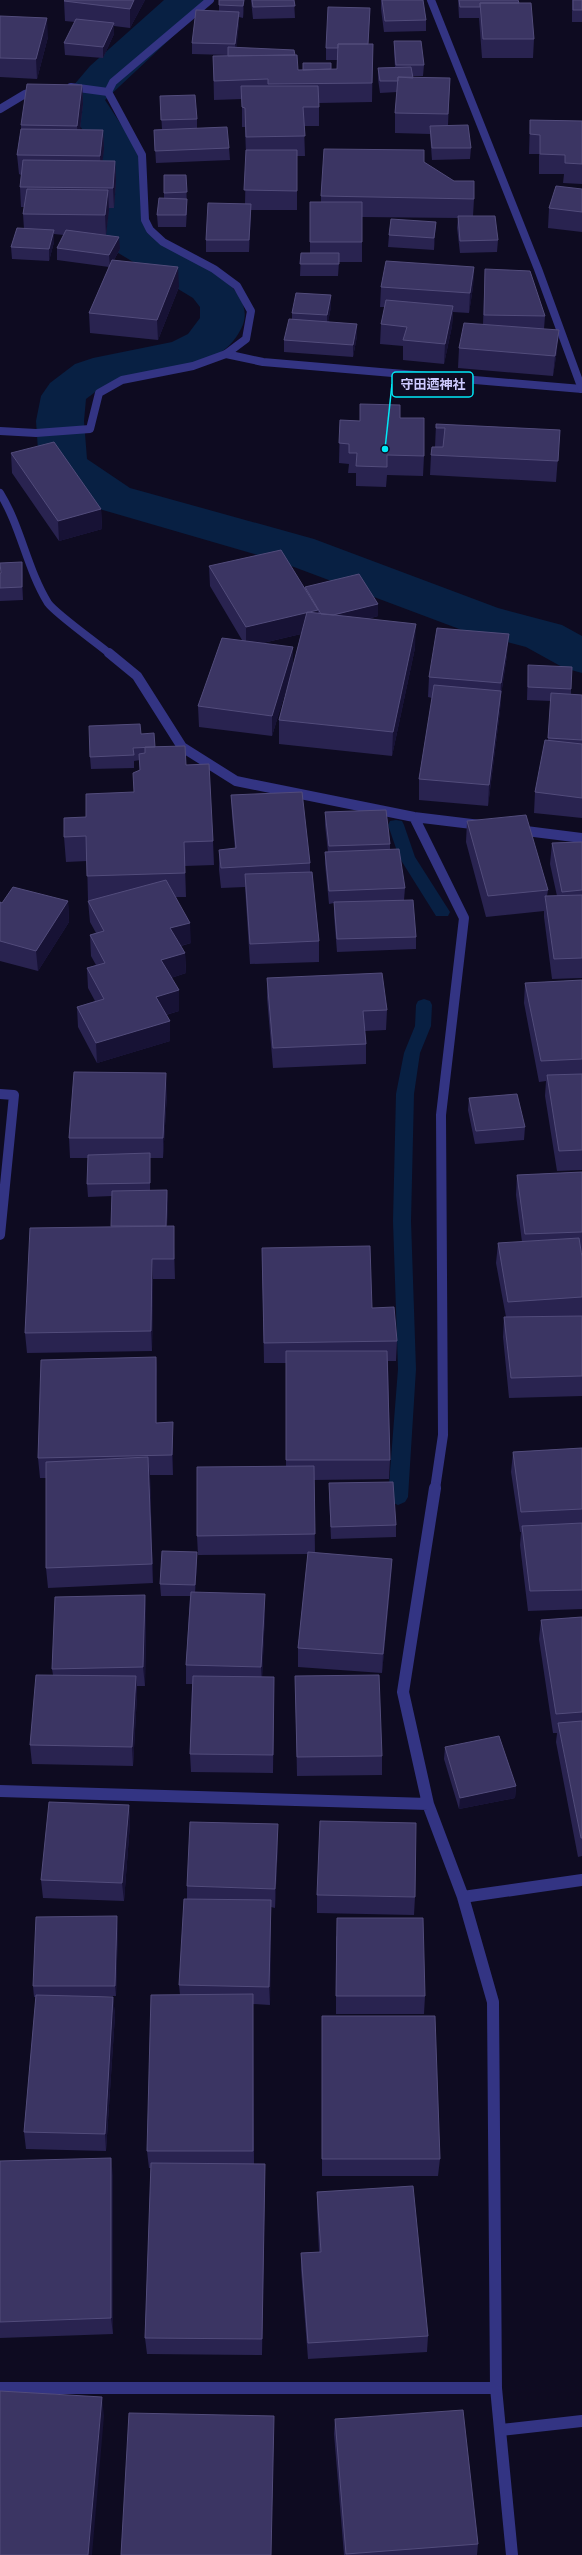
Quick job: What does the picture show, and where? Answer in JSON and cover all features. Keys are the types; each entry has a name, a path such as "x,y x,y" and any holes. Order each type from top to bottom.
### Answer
{"street":[{"path":"108,92 113,82 210,0"},
{"path":"226,354 263,362 582,389 431,0"},
{"path":"68,87 108,92"},
{"path":"0,109 25,94 44,89"},
{"path":"0,431 36,433 76,432 90,429 99,393 122,380 193,366 226,354 246,339 251,311 237,286 214,269 163,242 150,230 145,220 142,155 108,92"},
{"path":"0,492 7,504 24,550 49,604 137,676 182,748 236,781 319,796 414,816 490,826"},
{"path":"414,816 464,918 441,1115 443,1435 403,1692 428,1804 462,1897 493,2002 496,2388 512,2555"},
{"path":"506,828 582,838"},
{"path":"0,1094 14,1095 0,1235"},
{"path":"0,1791 428,1804"},
{"path":"462,1897 582,1880"},
{"path":"0,2388 496,2388"},
{"path":"501,2430 582,2421"}],"building":[{"path":"134,0 130,9 64,1"},
{"path":"219,0 244,0 243,6 219,5"},
{"path":"252,0 294,0 295,6 253,7"},
{"path":"382,0 423,0 426,20 385,21"},
{"path":"459,0 518,0 519,3 480,3 480,7 460,7"},
{"path":"573,0 582,0 582,10 573,10"},
{"path":"480,3 531,3 534,39 483,39"},
{"path":"328,7 370,8 368,44 338,44 338,48 326,48"},
{"path":"196,10 239,12 235,44 192,43"},
{"path":"0,16 47,18 36,59 0,58"},
{"path":"76,19 114,23 103,47 64,43"},
{"path":"394,41 421,41 424,65 396,65"},
{"path":"338,44 373,44 372,83 268,84 268,79 214,81 213,56 297,55 298,70 337,69"},
{"path":"228,47 294,50 295,55 228,56"},
{"path":"303,63 331,63 331,69 303,70"},
{"path":"411,67 413,78 398,77 398,81 380,81 378,68"},
{"path":"398,77 450,78 448,114 395,113"},
{"path":"27,84 82,85 77,126 21,125"},
{"path":"241,86 318,86 319,107 303,107 305,136 246,137 245,108 242,107"},
{"path":"195,95 197,119 161,120 160,96"},
{"path":"530,120 582,121 582,164 565,163 565,155 540,154 540,135 530,134"},
{"path":"468,125 471,148 432,148 430,126"},
{"path":"227,127 229,148 155,151 154,130"},
{"path":"21,129 103,130 100,156 17,155"},
{"path":"324,149 424,150 424,162 454,181 474,181 474,199 321,196"},
{"path":"246,150 297,150 297,191 244,190"},
{"path":"23,160 115,161 113,188 20,187"},
{"path":"164,175 186,175 187,192 164,193"},
{"path":"556,186 582,189 582,212 549,208"},
{"path":"27,189 108,190 105,215 23,214"},
{"path":"159,198 187,199 186,215 157,215"},
{"path":"310,202 362,202 362,242 310,242"},
{"path":"208,203 251,204 249,240 206,240"},
{"path":"458,216 495,216 498,240 460,241"},
{"path":"391,219 436,222 434,238 389,235"},
{"path":"17,228 54,230 49,249 11,247"},
{"path":"66,230 119,237 109,255 57,248"},
{"path":"301,253 339,253 339,264 300,264"},
{"path":"112,260 178,267 157,320 89,313"},
{"path":"386,261 474,267 470,293 381,287"},
{"path":"485,269 530,271 545,316 484,315"},
{"path":"296,293 331,295 327,315 292,313"},
{"path":"386,300 453,306 445,344 403,340 407,327 381,324"},
{"path":"289,319 357,324 353,345 284,340"},
{"path":"464,323 559,330 555,356 459,348"},
{"path":"360,404 400,405 400,418 424,418 424,456 387,455 387,467 356,466 357,453 349,453 349,444 339,443 340,420 360,421"},
{"path":"436,424 560,430 558,461 431,455 432,447 443,447 445,428 436,428"},
{"path":"54,442 101,509 58,521 11,453"},
{"path":"281,550 318,610 246,627 209,566"},
{"path":"22,562 22,587 0,588 0,563"},
{"path":"359,574 378,604 333,615 321,614 305,587"},
{"path":"307,612 416,624 393,732 279,720"},
{"path":"437,628 509,634 501,683 429,677"},
{"path":"222,638 293,647 272,716 198,706"},
{"path":"528,665 572,667 571,689 528,687"},
{"path":"434,685 501,691 489,785 419,779"},
{"path":"551,693 582,695 582,740 548,738"},
{"path":"140,724 141,734 154,733 155,747 133,748 134,755 90,757 89,726"},
{"path":"545,740 582,744 582,798 535,792"},
{"path":"185,746 186,765 209,764 213,841 184,842 185,873 87,876 86,836 64,837 64,818 86,817 86,794 134,792 133,773 140,770 139,754 145,753 145,747"},
{"path":"302,792 310,863 221,868 219,850 236,848 231,795"},
{"path":"386,810 390,844 329,846 325,812"},
{"path":"526,815 548,890 488,896 467,821"},
{"path":"582,842 582,890 562,892 552,843"},
{"path":"399,849 405,888 329,891 325,852"},
{"path":"312,872 319,941 250,944 245,874"},
{"path":"166,880 190,923 170,928 185,953 161,960 179,990 156,997 170,1021 96,1043 77,1007 104,999 87,968 105,963 90,935 104,931 88,901"},
{"path":"13,887 68,901 36,951 0,941 0,902 2,903"},
{"path":"582,895 582,958 554,959 545,896"},
{"path":"413,900 416,937 337,939 334,902"},
{"path":"382,973 387,1010 363,1011 366,1044 273,1048 267,978"},
{"path":"582,980 582,1059 541,1061 525,983"},
{"path":"74,1072 166,1073 163,1138 69,1138"},
{"path":"582,1074 582,1150 559,1151 547,1075"},
{"path":"517,1094 525,1127 476,1131 469,1098"},
{"path":"150,1153 150,1183 87,1184 88,1155"},
{"path":"582,1172 582,1232 525,1234 517,1175"},
{"path":"167,1190 166,1226 111,1226 112,1191"},
{"path":"174,1226 174,1259 152,1259 151,1331 25,1333 30,1228"},
{"path":"579,1238 582,1257 582,1297 508,1302 498,1243"},
{"path":"370,1246 372,1308 394,1307 397,1341 264,1343 262,1248"},
{"path":"582,1316 582,1376 511,1378 504,1317"},
{"path":"286,1351 387,1351 390,1460 286,1460"},
{"path":"156,1357 156,1423 173,1422 172,1455 38,1458 41,1360"},
{"path":"582,1448 582,1509 521,1512 513,1452"},
{"path":"148,1457 152,1564 46,1568 46,1462"},
{"path":"314,1466 315,1534 197,1536 197,1467"},
{"path":"393,1482 396,1525 331,1527 329,1483"},
{"path":"582,1523 582,1590 530,1591 522,1526"},
{"path":"162,1551 197,1552 195,1585 160,1584"},
{"path":"308,1552 392,1559 383,1654 298,1648"},
{"path":"191,1592 265,1594 261,1667 186,1665"},
{"path":"145,1595 143,1667 52,1669 55,1597"},
{"path":"582,1617 582,1712 556,1714 541,1620"},
{"path":"36,1675 136,1676 132,1747 30,1745"},
{"path":"379,1675 382,1756 297,1757 295,1676"},
{"path":"193,1676 274,1677 273,1755 190,1754"},
{"path":"582,1721 582,1838 581,1838 558,1723"},
{"path":"499,1736 516,1786 460,1798 445,1747"},
{"path":"49,1802 129,1805 122,1883 41,1880"},
{"path":"320,1821 416,1823 415,1897 317,1895"},
{"path":"190,1822 278,1824 275,1889 187,1886"},
{"path":"184,1899 271,1900 269,1987 179,1985"},
{"path":"117,1916 115,1986 33,1986 36,1917"},
{"path":"337,1918 423,1918 425,1996 336,1996"},
{"path":"253,1994 253,2151 147,2151 151,1995"},
{"path":"36,1995 113,1997 105,2134 24,2132"},
{"path":"322,2016 435,2016 440,2159 322,2159"},
{"path":"111,2158 111,2318 0,2322 0,2161"},
{"path":"151,2163 265,2164 262,2339 145,2338"},
{"path":"413,2186 428,2336 308,2343 301,2253 321,2252 317,2192"},
{"path":"0,2391 102,2397 88,2555 0,2555"},
{"path":"463,2410 478,2544 346,2554 335,2419"},
{"path":"129,2413 274,2416 271,2555 121,2555"}],"waterway":[{"path":"188,0 105,75 83,99 107,135 124,172 121,207 126,239 155,257 186,273 209,288 223,307 223,318 218,330 205,343 188,352 109,368 91,374 69,390 64,396 60,412 63,465 113,498 296,550 480,619 544,636 582,657"},
{"path":"396,825 407,857 442,912"},
{"path":"398,1497 407,1369 402,1221 405,1094 412,1053 423,1026 424,1005"}],"place":[{"name":"守田迺神社","path":"385,449"}]}
